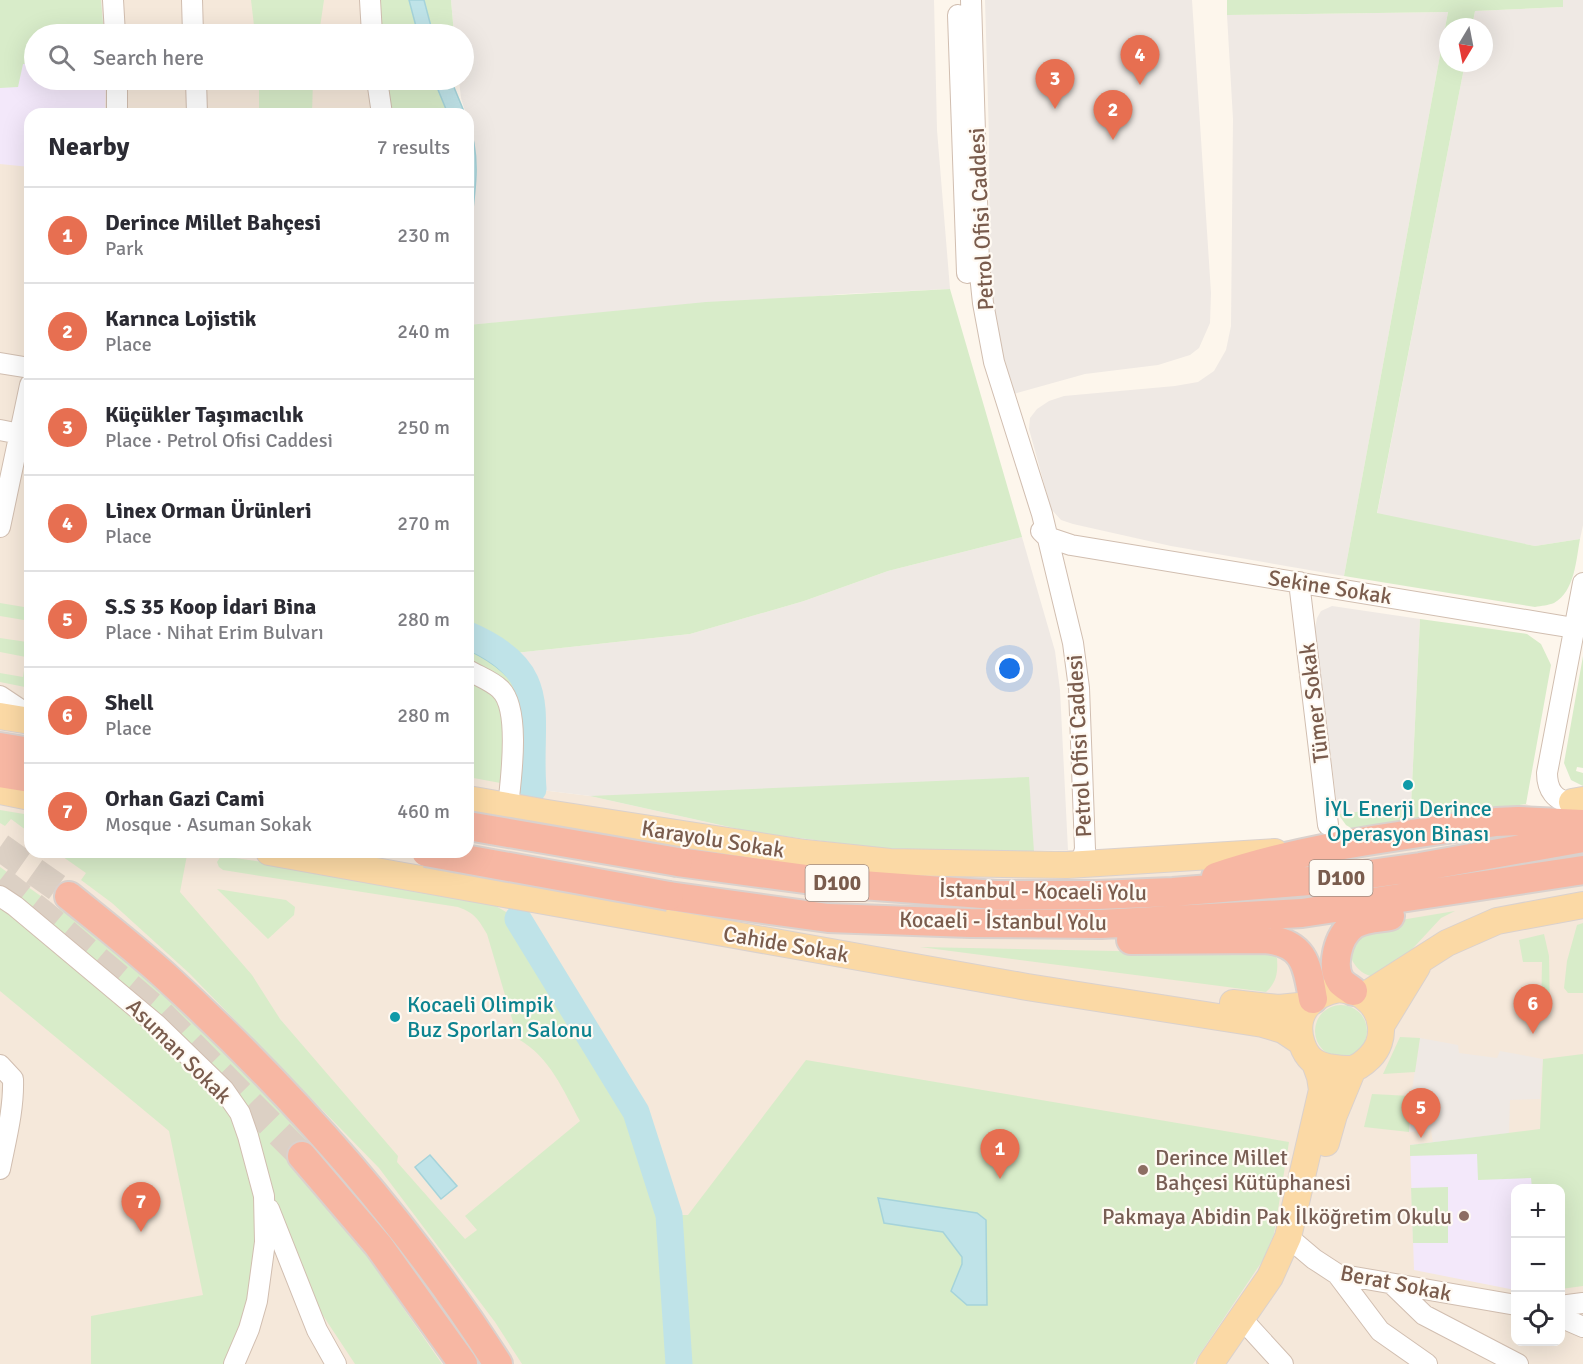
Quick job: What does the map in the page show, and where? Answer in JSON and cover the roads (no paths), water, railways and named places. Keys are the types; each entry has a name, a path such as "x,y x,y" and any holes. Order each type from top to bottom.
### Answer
{"highway":[{"path":"0,747 24,751"},
{"path":"0,773 24,777"},
{"path":"1173,892 1226,873 1314,849 1496,822 1518,821 1579,809"},
{"path":"1314,849 1328,825 1354,842"},
{"name":"İstanbul - Kocaeli Yolu","path":"474,826 678,862 835,883 996,896 1173,892 1334,879 1419,867 1583,838"},
{"name":"Kocaeli - İstanbul Yolu","path":"459,858 669,896 828,918 970,923 1101,924 1302,913 1583,870"},
{"path":"1358,993 1342,982 1338,974 1336,957 1341,940 1354,924 1506,895 1583,876"},
{"path":"69,896 131,946 211,1019 342,1156 389,1211 436,1273 498,1364"},
{"path":"828,918 970,940 1040,942 1276,940 1287,943 1301,956 1308,967 1310,1002"},
{"path":"302,1156 378,1245 463,1364"}],"main road":[{"path":"0,716 24,720"},
{"path":"0,791 24,796"},
{"name":"Karayolu Sokak","path":"474,801 541,818 855,859 926,864 1076,857 1117,863 1314,849"},
{"path":"0,803 24,808"},
{"path":"540,892 541,818"},
{"name":"Cahide Sokak","path":"310,858 540,892 1027,987 1263,1024 1283,1030 1301,1042"},
{"name":"Cahide Sokak","path":"351,858 1028,978 1264,1007 1310,1002"},
{"path":"1358,993 1420,961 1447,943 1497,921 1583,905"},
{"path":"1381,1026 1420,961"},
{"path":"1210,1364 1279,1284 1292,1241 1322,1090 1315,1063 1304,1050 1301,1042 1300,1021 1310,1002 1325,991 1339,988 1358,993 1375,1007 1381,1026 1380,1040 1374,1052 1365,1062 1353,1069 1335,1068 1315,1063"},
{"path":"1292,1241 1305,1223 1334,1115 1353,1069"},
{"path":"1224,1364 1245,1322"}],"street":[{"path":"113,0 114,24"},
{"path":"192,0 193,24"},
{"path":"370,0 371,24"},
{"name":"Petrol Ofisi Caddesi","path":"958,0 964,223 970,296 979,347 1036,515"},
{"name":"Petrol Ofisi Caddesi","path":"971,0 979,265 983,303 994,362 1036,515 1055,595 1068,689 1075,850 1072,859 1076,857"},
{"path":"117,90 117,108"},
{"path":"196,90 197,108"},
{"path":"378,90 381,108"},
{"path":"0,363 24,367"},
{"path":"0,527 24,414"},
{"path":"0,430 20,434"},
{"path":"1036,515 1047,537 1054,565 1055,595"},
{"path":"1036,515 1086,546"},
{"name":"Sekine Sokak","path":"1047,537 1071,545 1574,628"},
{"path":"1054,565 1062,552 1086,546"},
{"path":"1055,595 1068,556 1074,549 1086,546"},
{"name":"Tümer Sokak","path":"1299,582 1328,825"},
{"path":"1579,809 1554,796 1548,784 1547,773 1583,582"},
{"path":"474,673 501,689 512,713 514,746 541,818"},
{"path":"0,696 24,712"},
{"name":"Asuman Sokak","path":"0,896 48,933 157,1025 224,1090 240,1113 264,1196 265,1242 257,1301 249,1329 234,1364"},
{"path":"0,1065 9,1072 13,1079 13,1086 10,1120 0,1169"},
{"path":"264,1196 317,1330 336,1364"},
{"name":"Berat Sokak","path":"1292,1241 1314,1260 1337,1274 1511,1304"},
{"path":"1337,1274 1380,1331 1420,1362"},
{"path":"1392,1284 1424,1315 1518,1364"},
{"path":"1565,1305 1583,1302"},
{"path":"1565,1319 1583,1327"},
{"path":"1245,1322 1283,1364"}],"water":[{"path":"409,0 424,0 430,24 415,24"},
{"path":"438,90 455,90 463,108 446,108"},
{"path":"474,145 476,169 474,201"},
{"path":"474,628 487,633 515,653 505,656 528,686 533,709 533,789 524,787 527,726 522,698 511,680 474,653"},
{"path":"430,1155 457,1186 441,1199 415,1167"},
{"path":"878,1198 977,1213 986,1220 987,1305 967,1305 951,1291 962,1264 962,1257 943,1232 884,1223"}],"waterway":[{"path":"474,638 495,649 514,664 525,680 532,718 533,789"},
{"path":"518,919 636,1112 669,1215 679,1364"}],"tunnel":[{"path":"0,847 69,896"},
{"path":"0,880 159,1012 302,1156"}],"place":[{"name":"Linex Orman Ürünleri","path":"1140,85"},
{"name":"Küçükler Taşımacılık","path":"1055,109"},
{"name":"Karınca Lojistik","path":"1113,140"},
{"name":"İYL Enerji Derince Operasyon Binası","path":"1408,785"},
{"name":"Kocaeli Olimpik Buz Sporları Salonu","path":"395,1017"},
{"name":"Shell","path":"1533,1034"},
{"name":"S.S 35 Koop İdari Bina","path":"1421,1138"},
{"name":"Derince Millet Bahçesi Kütüphanesi","path":"1143,1170"},
{"name":"Derince Millet Bahçesi","path":"1000,1179"},
{"name":"Pakmaya Abidin Pak İlköğretim Okulu","path":"1464,1216"},
{"name":"Orhan Gazi Cami","path":"141,1232"}]}
